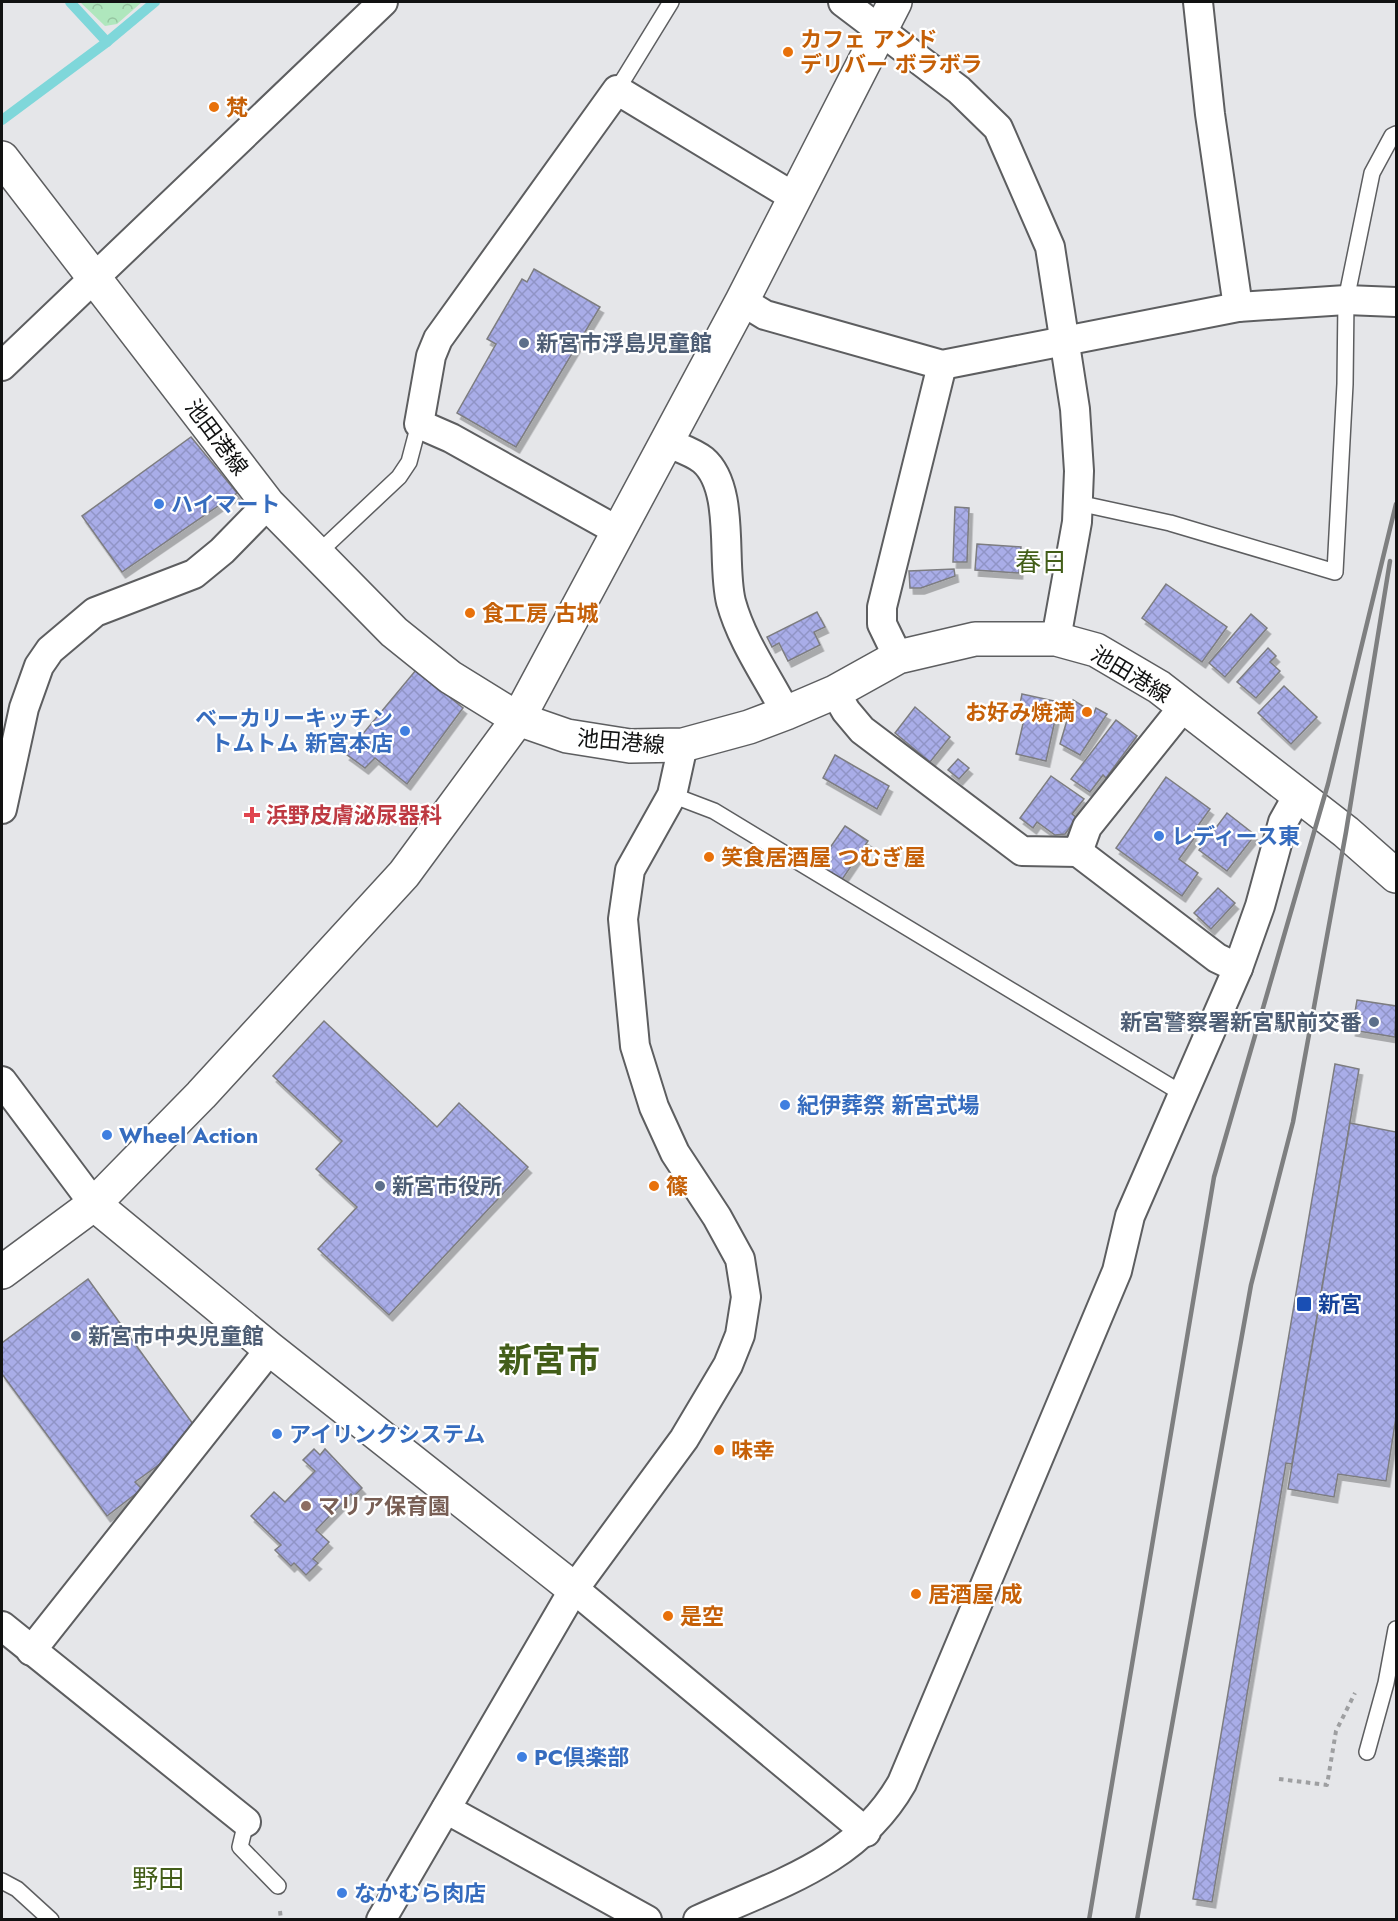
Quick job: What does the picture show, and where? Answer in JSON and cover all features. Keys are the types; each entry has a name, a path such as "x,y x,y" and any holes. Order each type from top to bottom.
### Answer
{"street":[{"path":"2,366 383,2"},
{"path":"843,2 959,90 998,128 1050,247 1075,409 1078,503 1056,639"},
{"path":"2,1272 94,1204 201,1095 404,874 518,719 742,301 895,2"},
{"path":"1198,2 1210,114 1238,307"},
{"path":"618,531 451,438 419,424 431,356 438,339 617,90 794,198"},
{"name":"池田港線","path":"2,158 96,277 268,504 394,632 450,677 518,719 567,736 619,745 683,746 749,727 786,713 835,692 898,657 975,639 1056,639 1096,650 1114,659 1184,706 1377,856 1396,876"},
{"path":"742,301 765,315 942,365 1238,307 1346,300 1396,302"},
{"path":"898,657 882,624 882,607 942,365"},
{"path":"666,442 703,460 716,478 723,506 730,599 742,635 786,713"},
{"path":"2,809 24,708 39,666 51,650 95,612 194,574 222,551 268,504"},
{"path":"835,692 846,711 862,730 1022,851 1078,852 1216,958 1238,968"},
{"path":"1078,852 1087,827 1184,706"},
{"path":"381,1920 574,1589 684,1438 728,1365 740,1335 746,1297 740,1259 717,1217 675,1153 654,1107 634,1046 623,919 630,870 672,795 683,746"},
{"path":"698,1920 827,1861 866,1832 883,1814 903,1783 1117,1271 1130,1216 1238,968 1260,906 1283,822 1298,795"},
{"path":"2,1081 94,1204 270,1349 574,1589 866,1832"},
{"path":"31,1651 270,1349"},
{"path":"2,1626 246,1822"},
{"path":"446,1809 647,1920"}],"lane":[{"path":"617,90 671,2"},
{"path":"1078,503 1170,523 1335,572 1345,384 1346,300 1372,173 1392,136 1396,134"},
{"path":"317,554 399,477 409,462 419,424"},
{"path":"672,795 714,811 1183,1094"},
{"path":"1367,1752 1386,1683 1396,1629"},
{"path":"246,1822 240,1847 278,1886"},
{"path":"2,1881 17,1888 51,1920"}],"path":[{"path":"1279,1779 1327,1785 1336,1731 1357,1689 1359,1676 1386,1683"}],"green space":[{"path":"80,2 142,2 117,24 105,26"}],"building":[{"path":"534,269 600,307 516,447 457,413 496,344 487,339 522,279 527,282"},
{"name":"ハイマート","path":"191,437 237,493 122,572 82,516"},
{"path":"955,507 969,508 967,562 953,562"},
{"path":"977,544 1021,547 1019,573 975,570"},
{"path":"954,569 955,576 921,588 910,588 909,571"},
{"path":"1166,584 1227,627 1202,662 1142,618"},
{"path":"817,612 825,627 814,632 820,645 788,661 779,643 772,647 767,637"},
{"path":"1251,614 1267,628 1225,677 1209,663"},
{"path":"1268,648 1276,656 1270,662 1280,671 1256,698 1237,682"},
{"name":"ベーカリーキッチン トムトム 新宮本店","path":"416,670 463,708 407,784 375,758 365,768 346,754"},
{"path":"1284,686 1317,717 1291,744 1258,713"},
{"path":"1022,694 1059,702 1046,761 1016,754 1025,715 1018,714"},
{"path":"1073,700 1094,713 1096,708 1107,714 1080,755 1060,744"},
{"path":"915,707 950,737 930,762 895,733"},
{"path":"1116,720 1137,736 1106,778 1103,775 1090,792 1071,779"},
{"path":"835,755 889,786 877,809 823,778"},
{"path":"958,759 969,768 959,779 948,770"},
{"path":"1051,776 1084,799 1072,814 1077,818 1065,834 1055,835 1037,822 1033,828 1020,818"},
{"name":"レディース東","path":"1166,777 1210,809 1192,834 1195,837 1179,859 1198,873 1182,896 1116,848"},
{"path":"1227,813 1255,835 1227,871 1199,850"},
{"path":"845,826 868,841 841,881 818,865"},
{"path":"1218,888 1235,903 1211,929 1194,913"},
{"path":"1357,1000 1396,1006 1395,1037 1352,1030"},
{"path":"324,1021 437,1127 459,1103 528,1167 389,1315 318,1249 357,1207 316,1169 342,1141 273,1076"},
{"path":"1335,1064 1359,1069 1292,1464 1286,1463 1212,1902 1193,1899"},
{"path":"1350,1123 1396,1132 1396,1417 1386,1481 1338,1474 1334,1497 1288,1489"},
{"path":"88,1279 193,1424 160,1464 135,1482 142,1489 107,1516 2,1374 2,1343"},
{"path":"314,1449 320,1455 325,1449 362,1488 353,1497 351,1494 316,1530 329,1542 313,1559 318,1563 306,1575 294,1563 291,1566 275,1550 281,1545 251,1516 274,1492 285,1502 315,1471 303,1460"}],"waterway":[{"path":"70,2 107,42"},
{"path":"2,120 107,42 155,2"}],"railway":[{"path":"1089,1920 1214,1177 1328,784 1396,504"},
{"path":"1137,1920 1251,1285 1293,1122 1346,832 1390,561"}],"place":[{"name":"カフェ アンド デリバー ボラボラ","path":"788,52"},
{"name":"梵","path":"214,107"},
{"name":"新宮市浮島児童館","path":"524,343"},
{"name":"ハイマート","path":"159,504"},
{"name":"食工房 古城","path":"470,613"},
{"name":"お好み焼満","path":"1087,712"},
{"name":"ベーカリーキッチン トムトム 新宮本店","path":"405,731"},
{"name":"浜野皮膚泌尿器科","path":"252,815"},
{"name":"レディース東","path":"1159,836"},
{"name":"笑食居酒屋 つむぎ屋","path":"709,857"},
{"name":"新宮警察署新宮駅前交番","path":"1374,1022"},
{"name":"紀伊葬祭 新宮式場","path":"785,1105"},
{"name":"Wheel Action","path":"107,1135"},
{"name":"新宮市役所","path":"380,1186"},
{"name":"篠","path":"654,1186"},
{"name":"新宮","path":"1304,1304"},
{"name":"新宮市中央児童館","path":"76,1336"},
{"name":"アイリンクシステム","path":"277,1434"},
{"name":"味幸","path":"719,1450"},
{"name":"マリア保育園","path":"306,1506"},
{"name":"居酒屋 成","path":"916,1594"},
{"name":"是空","path":"668,1616"},
{"name":"PC倶楽部","path":"522,1757"},
{"name":"なかむら肉店","path":"342,1893"}],"district":[{"name":"春日","path":"1041,562"},
{"name":"新宮市","path":"549,1360"},
{"name":"野田","path":"158,1879"}]}
